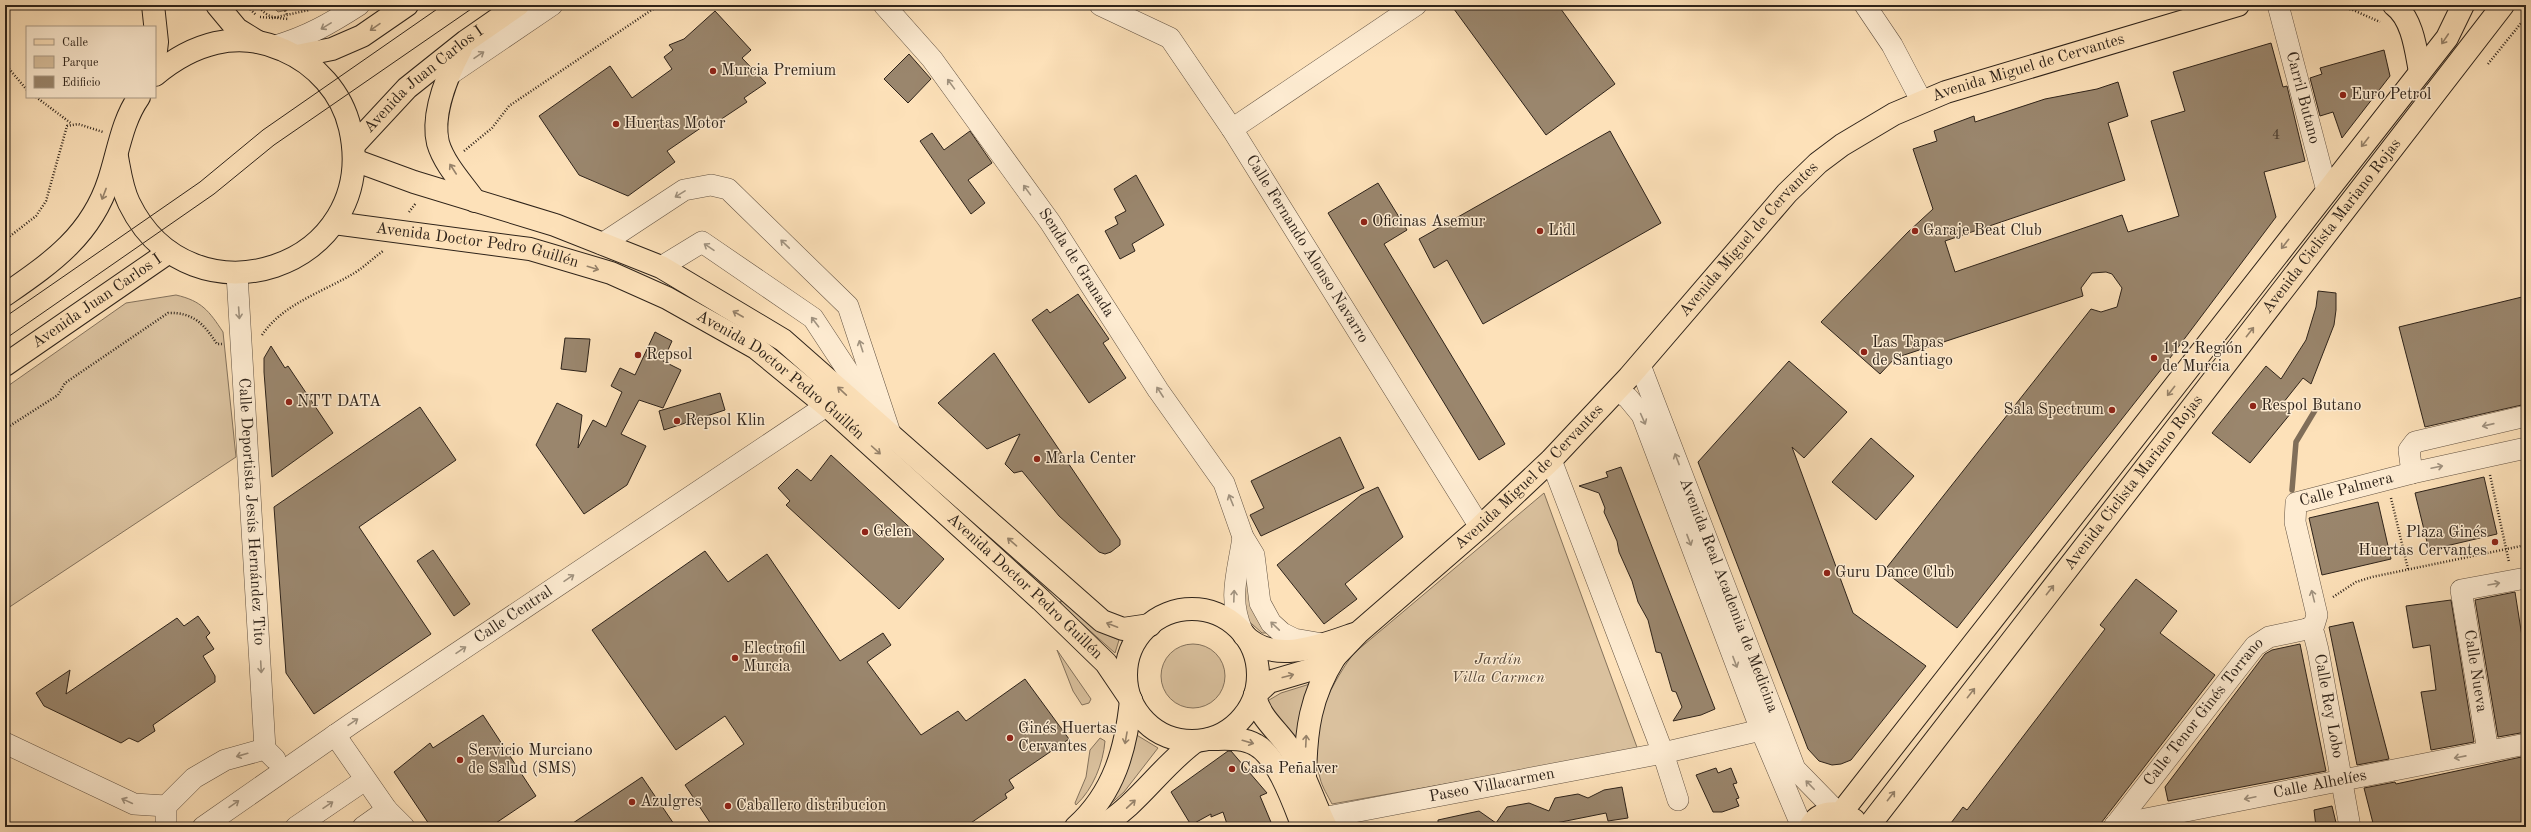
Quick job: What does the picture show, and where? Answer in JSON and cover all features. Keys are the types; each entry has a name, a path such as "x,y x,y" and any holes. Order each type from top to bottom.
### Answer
{"main road":[{"path":"153,5 155,26"},
{"path":"119,147 122,184 129,204 146,230 169,252 201,268 237,274 274,268 308,250 334,223 349,193 354,152 348,118 336,94 318,72 297,56 266,44 237,29 217,5"},
{"path":"297,56 332,49 362,36 407,5"},
{"name":"Avenida Juan Carlos I","path":"354,152 407,88 466,41 518,5"},
{"name":"Avenida Miguel de Cervantes","path":"1255,695 1269,682 1312,669 1329,651 1359,632 1480,527 1551,460 1618,390 1763,220 1808,173 1856,135 1922,102 1946,92 2238,5"},
{"path":"2394,5 2406,20 2415,44 2420,72"},
{"name":"Avenida Ciclista Mariano Rojas","path":"1839,813 2420,72 2446,38 2464,5"},
{"name":"Avenida Ciclista Mariano Rojas","path":"1868,827 2503,5"},
{"path":"156,33 156,50"},
{"path":"156,74 176,58 201,46 229,40 266,44"},
{"path":"466,41 446,77 437,124 438,144 451,167 475,200"},
{"path":"5,295 59,255 85,229 101,202 134,104 138,98"},
{"name":"Avenida Doctor Pedro Guillén","path":"354,152 475,200 555,225 661,267 783,340 1102,621 1123,629 1150,625"},
{"name":"Avenida Doctor Pedro Guillén","path":"334,223 530,249 611,273 667,298 756,348 826,406 1096,652 1114,672 1131,700"},
{"name":"Avenida Juan Carlos I","path":"5,365 169,252"},
{"path":"1076,827 1096,806 1113,779 1124,747 1131,700 1127,680 1128,659 1133,646 1150,625 1176,611 1205,611 1219,615 1243,633 1255,656 1258,682 1255,695 1242,718 1222,734 1203,740 1176,756 1133,802 1100,827"},
{"name":"Avenida Miguel de Cervantes","path":"1243,633 1251,642 1266,649 1287,651 1329,651"},
{"path":"1305,780 1309,716 1329,651"},
{"path":"1255,695 1262,715 1289,747 1305,780 1317,824"},
{"path":"1131,700 1144,720 1162,734 1184,741 1246,741 1262,749 1281,777 1317,824"},
{"path":"1810,827 1824,815 1839,813 1854,820 1860,827"}],"street":[{"path":"266,44 300,39 322,29 359,5"},
{"path":"446,77 552,5"},
{"name":"Senda de Granada","path":"884,5 932,59 1050,222 1158,390 1224,482 1243,537 1254,555 1260,603 1271,623 1282,633 1294,639 1329,651"},
{"name":"Calle Fernando Alonso Navarro","path":"1100,5 1170,38 1232,129 1480,527"},
{"path":"1232,129 1416,5"},
{"path":"1865,5 1892,45 1922,102"},
{"name":"Carril Butano","path":"2278,5 2327,191"},
{"path":"602,244 684,190 711,185 728,189 848,306 891,436"},
{"path":"661,267 702,242 813,318 891,436"},
{"name":"Calle Deportista Jesús Hernández Tito","path":"237,274 265,749"},
{"name":"Avenida Real Academia de Medicina","path":"1640,365 1770,730 1802,827"},
{"name":"Avenida Real Academia de Medicina","path":"1618,390 1628,398 1642,415 1770,730 1795,769 1839,813"},
{"name":"Calle Central","path":"203,827 334,735 826,406"},
{"name":"Calle Palmera","path":"2412,473 2409,450 2415,442 2526,416"},
{"name":"Calle Palmera","path":"2312,625 2295,522 2294,506 2299,501 2412,473 2526,448"},
{"path":"1551,460 1663,753 1678,800"},
{"path":"1243,537 1233,594 1234,607 1243,633"},
{"name":"Calle Nueva","path":"2488,751 2461,590 2522,583"},
{"name":"Calle Rey Lobo","path":"2312,625 2350,827"},
{"name":"Calle Tenor Ginés Torrano","path":"2114,826 2255,646 2269,637 2312,625"},
{"name":"Paseo Villacarmen","path":"1317,824 1770,730"},
{"path":"334,735 387,810 404,827"},
{"path":"5,743 134,804 166,806"},
{"name":"Calle Alhelíes","path":"2114,826 2162,822 2340,779 2526,744"},
{"path":"166,827 166,806 194,778 218,764 265,749 276,759 278,773"},
{"path":"296,827 365,780"},
{"path":"363,827 387,810"}],"path":[{"path":"246,5 261,18 294,20"},
{"path":"258,5 262,12 273,18 312,9"},
{"path":"283,5 287,15"},
{"path":"2332,5 2353,10 2383,24"},
{"path":"2488,64 2526,17"},
{"path":"5,64 26,89"},
{"path":"37,98 72,124 119,147"},
{"path":"5,240 36,216 46,201 54,175 64,129 72,124"},
{"path":"2486,456 2507,549 2522,583"},
{"path":"2387,479 2408,569"},
{"path":"2312,625 2342,589 2356,582 2408,569 2526,545"}],"green space":[{"path":"271,5 307,5 278,12"},
{"path":"176,295 185,297 199,304 209,313 223,332 236,457 5,610 5,388 126,303"},
{"name":"Jardín Villa Carmen","path":"1544,493 1638,750 1332,804 1321,781 1316,761 1317,728 1327,697 1353,654"},
{"path":"1247,569 1272,633 1262,633 1243,616 1240,593"},
{"path":"1060,601 1065,602 1097,630 1119,640 1115,653 1062,606"},
{"path":"1193,644 1211,650 1219,658 1225,676 1219,694 1211,702 1193,708 1175,702 1167,694 1161,676 1167,658 1175,650"},
{"path":"1057,650 1091,699 1089,703 1082,705 1073,691"},
{"path":"1313,683 1300,741 1264,703 1281,693"},
{"path":"1135,734 1158,748 1124,792 1107,807"},
{"path":"1100,738 1105,741 1102,758 1096,776 1082,799 1076,805 1075,803 1086,777 1090,750"}],"building":[{"path":"1451,5 1558,5 1615,84 1546,135"},
{"name":"Huertas Motor","path":"715,11 751,50 742,58 766,83 744,98 747,102 711,126 708,123 667,151 675,162 628,196 579,175 539,116 610,66 632,98 672,69 664,57 673,50 669,45 684,39"},
{"path":"2271,43 2283,87 2287,86 2305,161 2264,172 2276,217 2170,358 1957,628 1884,571 2091,309 2101,312 2117,307 2122,288 2112,274 2106,272 2092,273 2081,288 2083,296 1895,358 1880,374 1821,322 1908,232 1933,209 1913,149 1937,141 1934,131 1974,116 1975,122 2045,99 2097,89 2118,82 2128,116 2108,123 2125,180 1945,241 1955,272 2122,215 2128,232 2179,216 2151,121 2185,111 2173,72"},
{"name":"Euro Petrol","path":"2384,50 2390,76 2342,138 2333,112 2320,116 2310,78 2322,74 2320,68"},
{"path":"909,54 931,79 908,103 884,79"},
{"path":"970,131 992,163 968,180 985,203 971,214 920,141 932,133 944,150"},
{"name":"Lidl","path":"1610,131 1661,223 1483,324 1447,260 1434,268 1419,239"},
{"path":"1136,175 1164,225 1132,244 1135,251 1120,259 1105,231 1118,224 1115,217 1126,211 1114,189"},
{"path":"1378,183 1407,230 1384,244 1505,444 1479,460 1328,213"},
{"path":"2318,291 2336,293 2336,310 2334,325 2311,384 2303,378 2283,403 2291,413 2250,463 2212,433 2266,366 2281,379 2306,340 2316,307"},
{"path":"1078,294 1109,339 1103,343 1126,378 1089,403 1032,320 1047,309 1050,313"},
{"path":"2526,296 2526,404 2425,427 2399,327"},
{"path":"655,332 672,341 663,361 681,370 663,408 639,400 621,434 646,446 627,485 584,514 536,445 557,403 582,415 578,448 593,420 606,427 622,392 611,386 620,368 635,375"},
{"path":"565,338 590,339 586,372 561,369"},
{"name":"NTT DATA","path":"271,346 285,368 288,366 333,433 272,477 264,372 264,358"},
{"name":"Marla Center","path":"994,353 1120,540 1120,545 1111,552 1105,554 1099,552 1059,516 1022,471 1014,473 1005,464 1020,434 987,449 938,403"},
{"path":"1789,361 1847,412 1804,458 1792,447 1853,613 1926,666 1851,760 1841,764 1832,765 1819,761 1808,749 1698,462"},
{"name":"Repsol Klin","path":"720,393 725,410 664,430 659,411"},
{"path":"420,407 456,460 359,527 431,634 314,714 286,673 274,507"},
{"path":"1340,437 1364,488 1261,536 1250,515 1264,508 1251,481"},
{"path":"1871,438 1914,476 1876,520 1832,482"},
{"name":"Gelen","path":"831,455 944,559 899,609 786,505 790,501 778,488 797,469 811,481"},
{"path":"1621,467 1715,709 1701,715 1673,721 1682,707 1676,692 1672,691 1661,653 1656,652 1648,620 1638,602 1632,581 1619,552 1617,541 1604,512 1605,508 1599,493 1579,486 1608,477 1606,472"},
{"path":"2484,477 2497,534 2429,550 2415,493"},
{"path":"1378,487 1403,537 1345,584 1357,599 1324,624 1277,565 1361,495"},
{"path":"2378,502 2391,559 2322,575 2309,518"},
{"path":"433,550 470,604 454,616 417,561"},
{"path":"705,551 728,582 767,554 840,661 883,633 891,645 867,662 921,735 958,711 966,721 1025,679 1069,739 1009,780 1014,788 1005,794 1007,798 965,827 713,827 685,785 744,744 725,716 676,750 592,630"},
{"path":"2136,579 2177,611 2160,633 2215,675 2098,827 1948,827 1963,807 1967,810 2105,629 2100,625"},
{"path":"2515,592 2526,662 2526,732 2498,737 2475,600"},
{"path":"2451,600 2474,742 2431,750 2421,692 2436,690 2430,645 2413,648 2406,606"},
{"path":"198,616 210,633 206,637 214,649 203,656 215,676 215,682 153,725 155,731 138,742 129,738 121,743 44,706 36,693 70,670 66,694 177,618 184,626"},
{"path":"2353,622 2389,759 2357,765 2329,627"},
{"path":"2300,644 2326,771 2168,801 2165,787 2265,654 2272,650"},
{"name":"Servicio Murciano de Salud (SMS)","path":"483,715 536,796 490,827 431,827 394,772 430,743 433,748"},
{"path":"1228,751 1231,751 1267,793 1260,796 1273,827 1228,827 1223,812 1211,817 1211,814 1191,825 1171,792"},
{"path":"2526,756 2526,827 2374,827 2364,788 2395,782 2396,784"},
{"path":"1716,768 1718,773 1731,768 1737,783 1733,784 1739,798 1736,799 1739,806 1722,812 1713,812 1696,775"},
{"name":"Azulgres","path":"642,777 676,827 567,827"},
{"path":"1622,787 1628,818 1608,821 1606,813 1536,827 1438,827 1438,820 1479,811 1496,823 1507,807 1529,803 1549,811 1555,798 1578,794 1588,798 1604,790"},
{"path":"2332,806 2337,827 2316,827 2314,810"}],"waterway":[{"path":"2292,490 2296,442 2320,402"}],"tram line":[{"path":"5,317 200,182 263,130 443,5"},
{"path":"5,339 214,194 274,145 477,5"}],"place":[{"name":"Murcia Premium","path":"713,71"},
{"name":"Euro Petrol","path":"2343,95"},
{"name":"Huertas Motor","path":"616,124"},
{"name":"Oficinas Asemur","path":"1364,222"},
{"name":"Lidl","path":"1540,231"},
{"name":"Garaje Beat Club","path":"1915,231"},
{"name":"Las Tapas de Santiago","path":"1864,352"},
{"name":"Repsol","path":"638,355"},
{"name":"112 Región de Murcia","path":"2154,358"},
{"name":"NTT DATA","path":"289,402"},
{"name":"Respol Butano","path":"2253,406"},
{"name":"Sala Spectrum","path":"2112,410"},
{"name":"Repsol Klin","path":"677,421"},
{"name":"Marla Center","path":"1037,459"},
{"name":"Gelen","path":"865,532"},
{"name":"Plaza Ginés Huertas Cervantes","path":"2495,542"},
{"name":"Guru Dance Club","path":"1827,573"},
{"name":"Electrofil Murcia","path":"735,658"},
{"name":"Ginés Huertas Cervantes","path":"1010,738"},
{"name":"Servicio Murciano de Salud (SMS)","path":"460,760"},
{"name":"Casa Peñalver","path":"1232,769"},
{"name":"Azulgres","path":"632,802"},
{"name":"Caballero distribucion","path":"728,806"}]}
